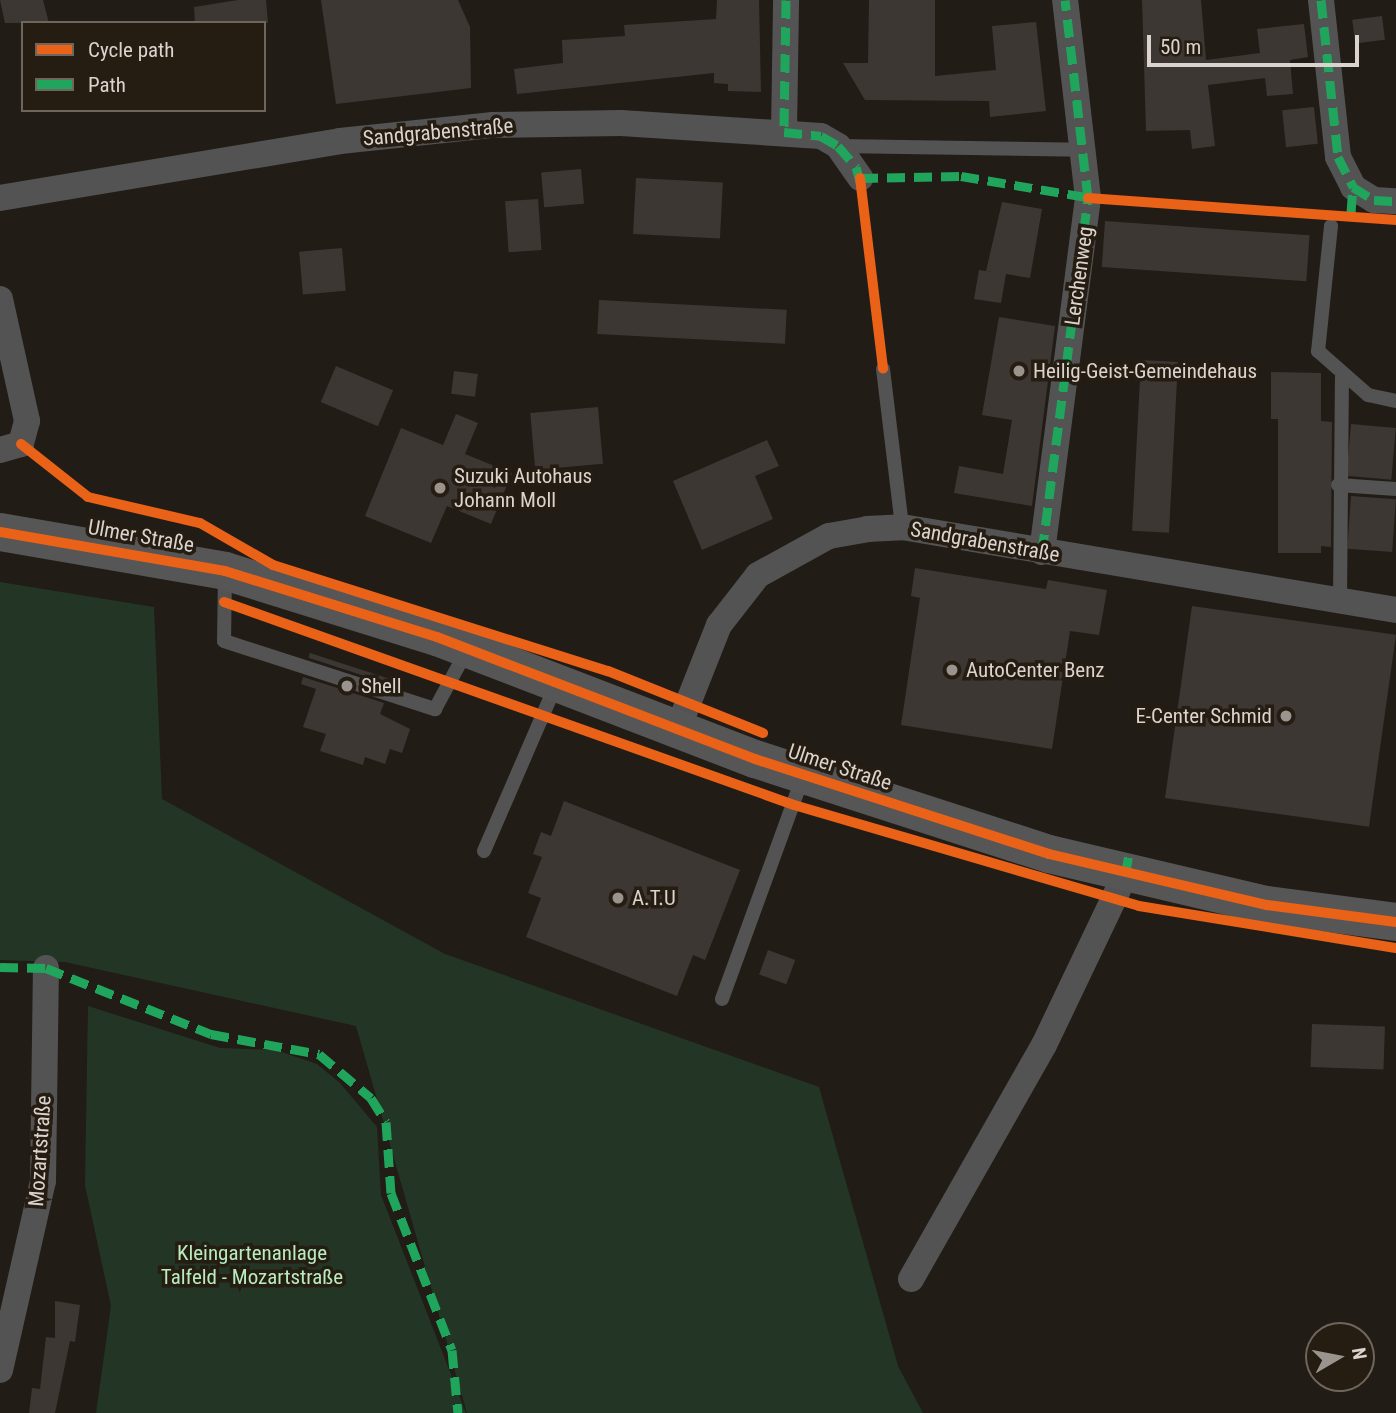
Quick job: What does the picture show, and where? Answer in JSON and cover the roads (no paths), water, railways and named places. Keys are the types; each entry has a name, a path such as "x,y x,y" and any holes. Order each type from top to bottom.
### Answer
{"main road":[{"name":"Ulmer Straße","path":"0,531 225,571 467,649 677,731 803,776 1125,875 1267,905 1396,922"}],"street":[{"path":"784,132 786,0"},
{"name":"Lerchenweg","path":"1042,552 1088,198 1065,0"},
{"path":"1321,0 1338,157 1353,187 1374,200 1396,201"},
{"name":"Sandgrabenstraße","path":"0,198 340,141 493,125 621,123 784,132 821,136 838,146"},
{"path":"838,146 860,178"},
{"path":"0,299 27,421 10,447"},
{"name":"Sandgrabenstraße","path":"677,731 719,625 758,575 829,536 902,527 1396,610"},
{"path":"911,1279 1045,1045 1125,875"},
{"name":"Mozartstraße","path":"0,1370 43,1181 46,968"}],"lane":[{"path":"838,146 878,144 1082,150"},
{"path":"1331,226 1318,351 1342,377 1368,395 1396,401"},
{"path":"883,369 902,527"},
{"path":"1340,602 1338,485 1342,377"},
{"path":"1338,485 1396,489"},
{"path":"225,571 224,640 435,709 467,649"},
{"path":"484,851 556,685"},
{"path":"722,999 803,776"}],"place":[{"name":"Heilig-Geist-Gemeindehaus","path":"1019,371"},
{"name":"Suzuki Autohaus Johann Moll","path":"440,488"},
{"name":"AutoCenter Benz","path":"952,670"},
{"name":"Shell","path":"347,686"},
{"name":"E-Center Schmid","path":"1286,716"},
{"name":"A.T.U","path":"618,898"}],"park label":[{"name":"Kleingartenanlage Talfeld - Mozartstraße","path":"252,1265"}]}
